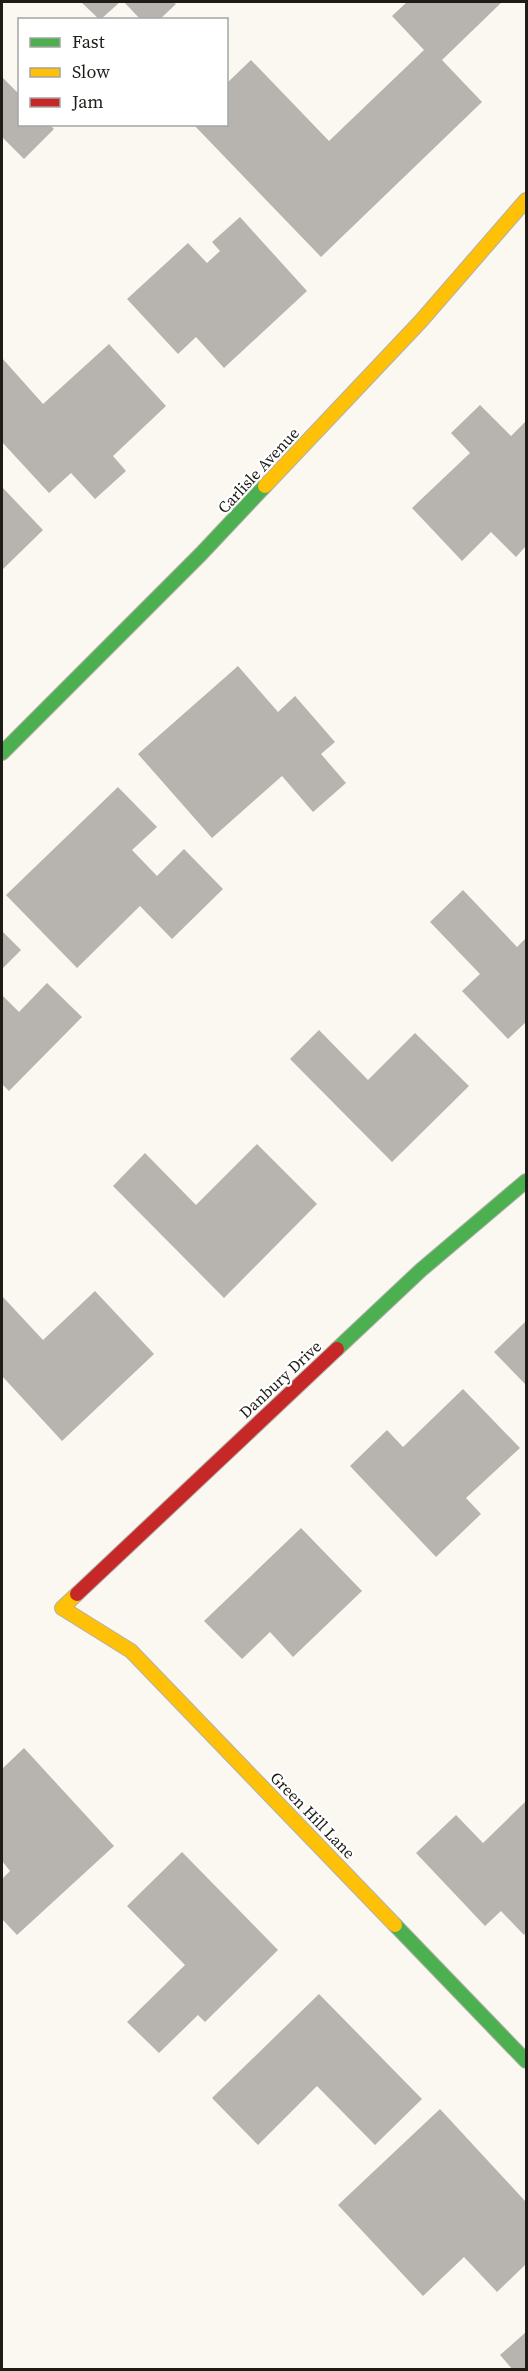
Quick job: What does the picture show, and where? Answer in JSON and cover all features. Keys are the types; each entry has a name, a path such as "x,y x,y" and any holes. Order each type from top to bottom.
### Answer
{"street":[{"name":"Carlisle Avenue","path":"2,753 201,555 421,321 526,200"},
{"name":"Danbury Drive","path":"62,1608 421,1270 526,1182"},
{"name":"Green Hill Lane","path":"62,1608 131,1651 526,2061"}],"building":[{"path":"81,2 120,2 102,18 98,18"},
{"path":"124,2 173,2 176,4 161,18 139,18"},
{"path":"407,2 502,2 442,60 482,102 321,257 195,126 228,126 228,82 251,60 329,141 424,50 392,16"},
{"path":"2,77 18,93 18,126 51,126 54,129 24,159 2,137"},
{"path":"240,217 307,291 224,368 196,337 178,354 127,299 188,243 207,263 220,251 212,242"},
{"path":"109,344 166,406 113,456 126,471 95,499 71,473 49,493 2,442 2,358 43,404"},
{"path":"480,405 511,436 526,421 526,546 516,557 491,532 462,561 412,508 470,453 451,433"},
{"path":"2,487 43,530 2,570"},
{"path":"238,666 278,712 295,696 335,742 321,754 346,783 313,812 282,776 212,838 138,754"},
{"path":"118,787 157,827 132,850 157,876 184,849 223,889 172,939 140,906 77,968 6,895"},
{"path":"463,890 517,947 526,938 526,1022 508,1039 462,991 480,974 430,922"},
{"path":"2,931 21,950 2,969"},
{"path":"47,983 82,1017 9,1091 2,1084 2,995 19,1012"},
{"path":"319,1030 368,1080 415,1033 469,1086 392,1162 290,1059"},
{"path":"257,1144 317,1204 224,1298 113,1186 145,1153 196,1205"},
{"path":"95,1291 154,1354 62,1441 2,1376 2,1296 43,1340"},
{"path":"526,1321 526,1385 494,1352"},
{"path":"463,1389 520,1448 466,1498 481,1514 436,1557 350,1466 387,1430 403,1447"},
{"path":"301,1528 362,1591 293,1657 270,1632 242,1659 204,1621"},
{"path":"24,1748 114,1846 17,1935 2,1919 2,1879 10,1871 2,1861 2,1769"},
{"path":"526,1801 526,1932 524,1935 501,1911 485,1926 416,1853 456,1815 483,1843"},
{"path":"182,1852 278,1950 205,2022 198,2015 159,2053 127,2022 185,1965 127,1906"},
{"path":"319,1994 422,2099 375,2145 317,2086 258,2145 212,2098"},
{"path":"440,2109 526,2202 526,2264 497,2292 464,2257 423,2296 338,2205"},
{"path":"526,2332 526,2370 513,2370 500,2355"}],"traffic: fast":[{"path":"2,753 201,554 265,486"},
{"path":"337,1349 421,1270 526,1181"},
{"path":"395,1925 526,2061"}],"traffic: slow":[{"path":"265,486 421,321 526,200"},
{"path":"77,1594 62,1608 131,1651 395,1925"}],"traffic: jam":[{"path":"77,1594 337,1349"}]}
